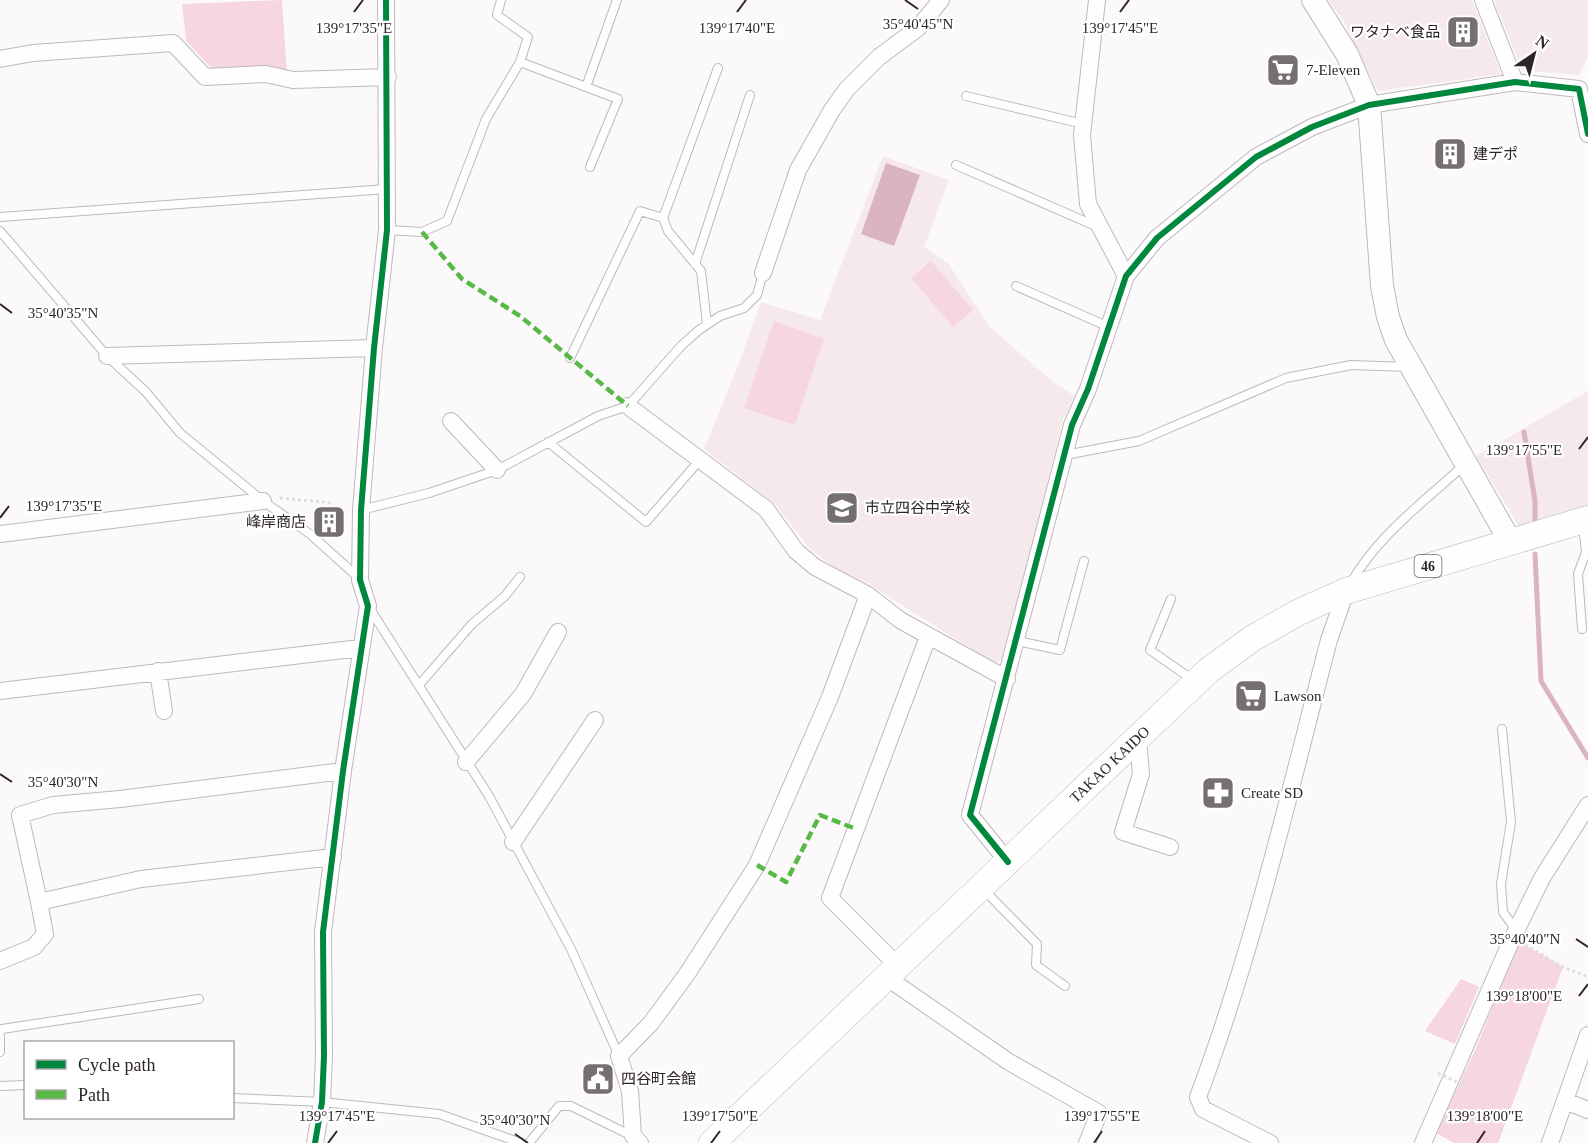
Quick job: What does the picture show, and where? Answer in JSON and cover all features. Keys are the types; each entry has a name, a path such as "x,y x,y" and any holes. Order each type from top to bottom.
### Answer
{"main road":[{"name":"TAKAO KAIDO","path":"712,1143 1196,682 1253,638 1299,612 1346,591 1585,520"}],"street":[{"path":"315,1143 321,1102 325,991 323,932 343,771 368,606 360,580 361,510 374,348 387,230 386,0"},
{"path":"763,273 798,170 832,110 847,90 879,57 918,28 941,0"},
{"path":"1097,0 1082,135 1088,204 1126,276"},
{"path":"1313,0 1347,54 1369,105 1382,286 1388,317 1409,367 1510,543"},
{"path":"1483,0 1515,82"},
{"path":"0,59 33,53 173,43 205,77 266,74 293,80 388,77"},
{"path":"1008,862 970,815 1072,425 1126,276 1157,238 1256,157 1312,127 1369,105 1515,82 1584,89 1588,134"},
{"path":"107,356 374,348"},
{"path":"628,406 766,509 796,551 815,567 868,595 900,620 928,637 1007,679"},
{"path":"451,421 497,470"},
{"path":"0,534 260,498"},
{"path":"1270,1143 1203,1109 1198,1097 1225,1025 1248,950 1329,640 1346,591"},
{"path":"636,1140 630,1091 619,1056 657,1015 757,866 830,697 868,595"},
{"path":"466,762 523,694 558,632"},
{"path":"928,637 830,898 892,972 1009,1062 1099,1113 1087,1143"},
{"path":"0,691 360,648"},
{"path":"158,671 164,711"},
{"path":"513,842 595,720"},
{"path":"1138,738 1141,774 1123,832 1170,847"},
{"path":"0,961 34,946 45,934 20,815 53,805 120,799 343,771"},
{"path":"1423,1143 1518,936 1542,878 1588,805"},
{"path":"39,902 141,879 333,857"},
{"path":"1550,1143 1588,1035"},
{"path":"1565,1101 1588,1110"}],"lane":[{"path":"387,230 422,232 447,221 486,119 520,62 528,37 497,15 501,0"},
{"path":"586,87 618,0"},
{"path":"520,62 618,99 590,166"},
{"path":"707,324 701,271 668,231 663,218 718,68"},
{"path":"695,264 750,95"},
{"path":"966,96 1083,124"},
{"path":"956,165 1101,228"},
{"path":"0,217 387,189"},
{"path":"570,358 640,211 663,218"},
{"path":"0,231 107,356 146,392 180,433 260,498 310,534 360,580"},
{"path":"361,510 429,493 497,470 598,416 628,406 681,346 707,324 720,316 744,308 757,296 763,273"},
{"path":"1016,286 1109,327"},
{"path":"1065,455 1139,441 1286,378 1351,365 1409,367"},
{"path":"548,442 646,522 699,461"},
{"path":"1346,591 1362,563 1385,538 1465,464"},
{"path":"1582,628 1584,611 1578,574 1586,552 1585,520"},
{"path":"1017,641 1060,650 1084,561"},
{"path":"419,685 472,624 505,596 520,577"},
{"path":"1171,599 1150,650 1196,682"},
{"path":"368,606 489,796 571,949 619,1056"},
{"path":"1502,729 1511,822 1501,893 1503,912 1518,936"},
{"path":"982,887 1036,944 1036,965 1065,986"},
{"path":"0,1032 2,1029 199,999"},
{"path":"0,1037 0,1052"},
{"path":"0,1086 24,1085"},
{"path":"234,1098 321,1102 439,1114 521,1143"},
{"path":"529,1143 559,1106 570,1106 636,1140"}],"path":[{"path":"260,498 334,503"},
{"path":"1518,936 1563,967 1588,977"},
{"path":"1438,1074 1467,1087"}],"shaded area":[{"path":"282,0 287,72 214,71 186,41 182,4"},
{"path":"1328,0 1472,0 1501,74 1378,91 1344,22"},
{"path":"1494,0 1588,0 1588,58 1579,75 1522,70"},
{"path":"883,156 949,180 924,247 948,263 990,327 1053,382 1075,396 1063,420 1003,659 994,663 865,582 835,568 809,548 776,505 704,449 761,302 820,320"},
{"path":"886,163 920,175 894,246 861,234"},
{"path":"931,261 973,310 953,327 911,278"},
{"path":"774,321 824,339 795,425 744,408"},
{"path":"1588,391 1588,506 1519,526 1476,456"},
{"path":"1519,942 1563,967 1498,1143 1454,1143 1436,1133 1476,1048"},
{"path":"1461,979 1479,987 1455,1044 1425,1031"}],"waterway":[{"path":"1524,432 1535,501 1535,525"},
{"path":"1535,554 1541,681 1588,758"}],"marked path":[{"path":"422,232 462,279 520,316 628,406"},
{"path":"757,865 786,882 820,815 856,829"}],"cycle path":[{"path":"315,1143 322,1102 324,1056 323,932 343,771 368,606 360,580 361,510 374,348 387,230 386,0"},
{"path":"1008,862 970,815 1072,425 1088,389 1126,276 1157,238 1256,157 1312,127 1369,105 1515,82 1579,89 1588,134"}],"place":[{"name":"ワタナベ食品","path":"1463,32"},
{"name":"7-Eleven","path":"1283,70"},
{"name":"建デポ","path":"1450,154"},
{"name":"市立四谷中学校","path":"842,508"},
{"name":"峰岸商店","path":"329,522"},
{"name":"Lawson","path":"1251,696"},
{"name":"Create SD","path":"1218,793"},
{"name":"四谷町会館","path":"598,1079"}]}
